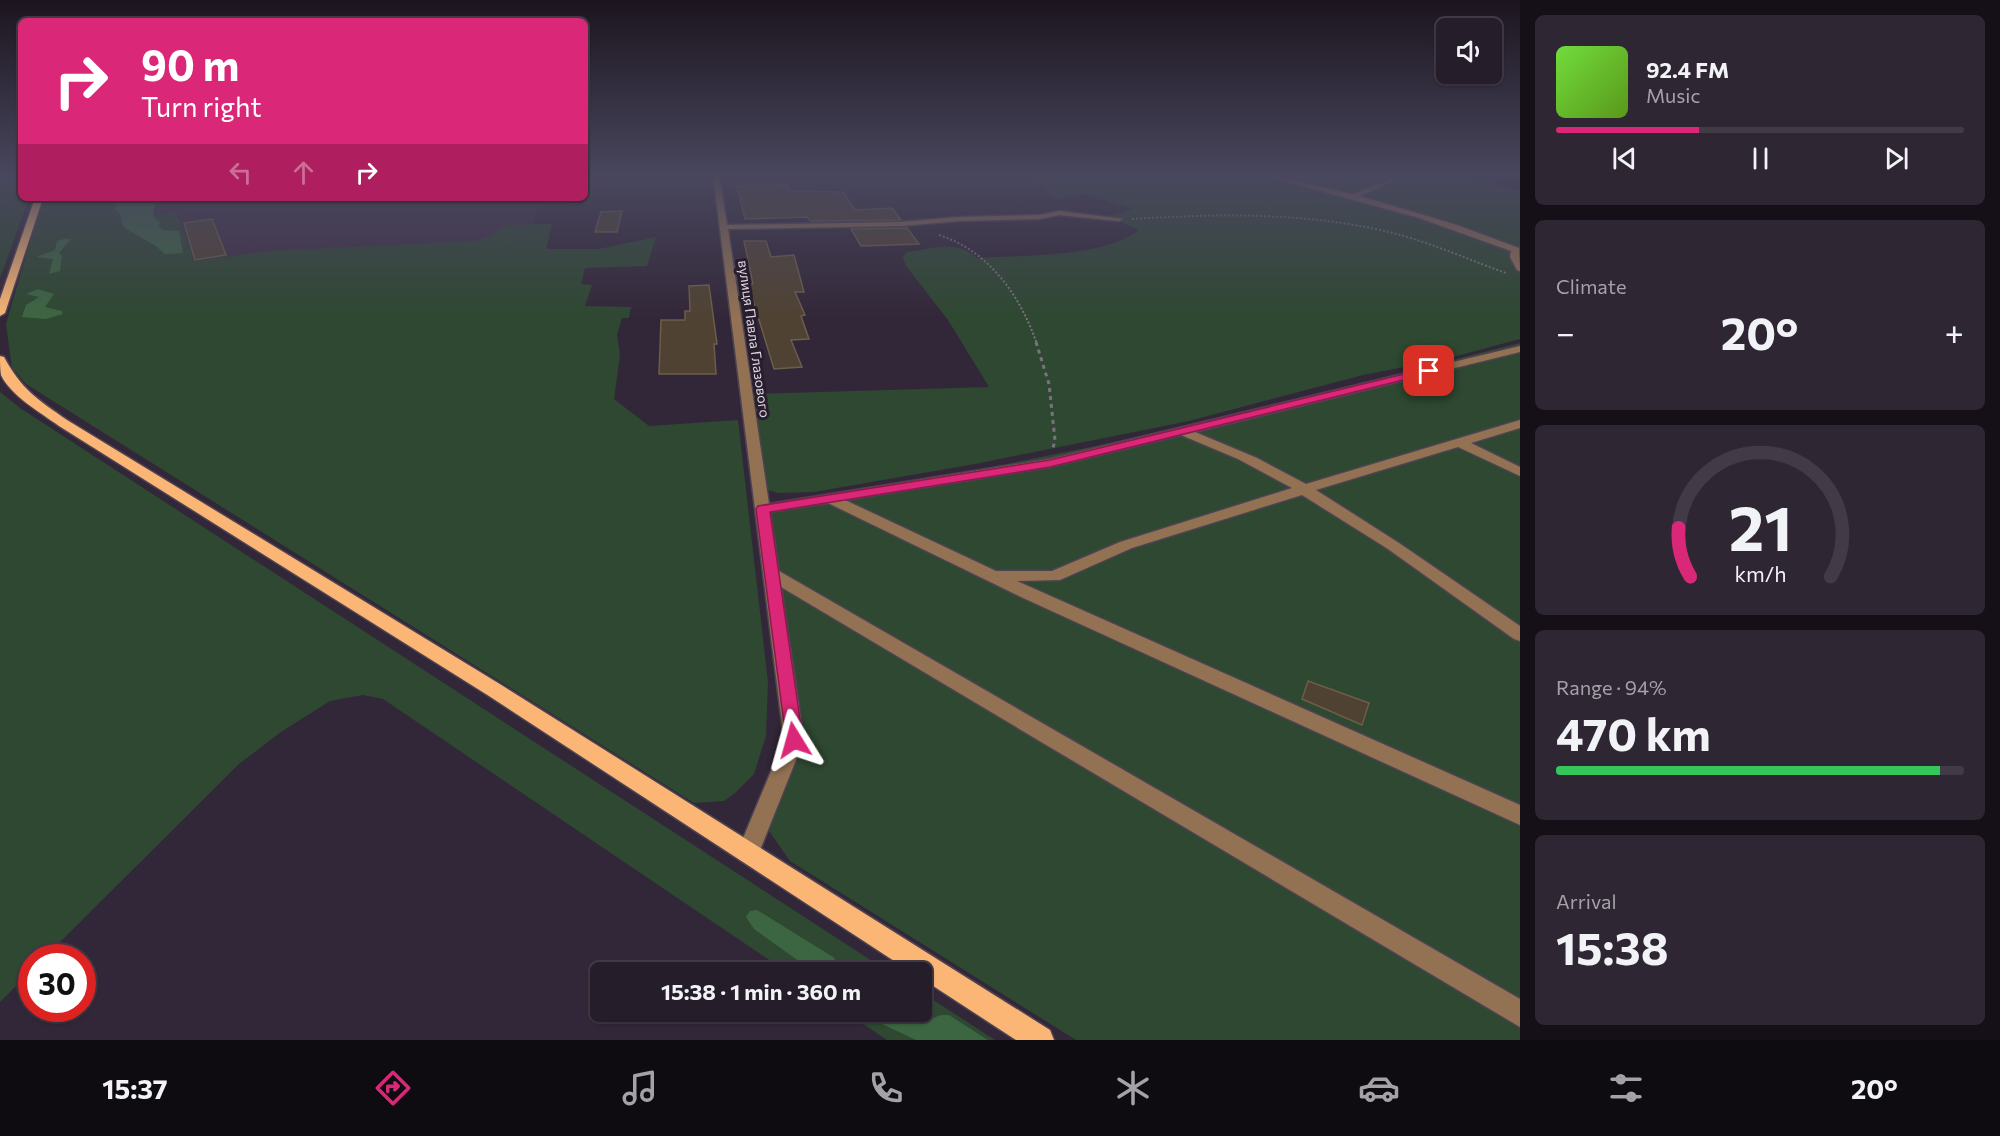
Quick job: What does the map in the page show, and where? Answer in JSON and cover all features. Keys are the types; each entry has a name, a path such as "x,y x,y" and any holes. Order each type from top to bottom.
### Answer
{"main road":[{"path":"0,313 31,223"},
{"path":"0,365 24,394 63,423 496,691 1040,1040"}],"street":[{"name":"вулиця Павла Глазового","path":"722,223 794,740 748,853"},
{"path":"723,227 918,223"},
{"path":"1437,223 1485,237 1516,250 1514,257 1520,268"},
{"path":"763,509 1050,463 1520,349"},
{"path":"994,576 1054,576 1126,545 1302,489 1520,424"},
{"path":"1182,431 1260,465 1392,543 1520,635"},
{"path":"1458,442 1520,472"},
{"path":"829,498 1027,593 1520,815"},
{"path":"771,574 1520,1014"}],"path":[{"path":"1334,223 1358,225 1398,235 1510,274"},
{"path":"982,256 999,275 1028,320 1049,383 1055,440 1050,463"}],"shaded area":[{"path":"56,223 534,223 529,245 27,317"}],"green space":[{"path":"0,223 20,223 0,278"},
{"path":"36,223 180,223 195,261 270,251 476,241 490,236 507,225 552,224 546,249 599,249 656,237 647,266 585,268 581,284 592,285 585,306 631,307 629,318 622,318 617,335 620,355 614,399 649,426 738,420 768,682 766,736 754,774 724,801 694,803 26,384 12,368 6,324"},
{"path":"122,223 160,223 158,226 163,230 179,231 183,253 165,254 156,246 123,227"},
{"path":"1122,223 1520,223 1520,339 1446,359 1363,375 1189,421 975,464 814,492 778,493 764,489 750,394 989,387 948,320 906,266 903,257 907,252 952,247 969,252 977,258 1061,253 1105,246 1139,230"},
{"path":"71,239 59,253 62,256 60,271 49,274 53,259 36,257 55,250 57,241"},
{"path":"38,289 54,294 45,307 62,311 63,314 46,319 22,317 26,305 39,297 26,294"},
{"path":"1520,343 1520,1040 1076,1040 790,861 769,831 771,806 790,741 769,517 778,503 942,477 1091,447 1196,424"},
{"path":"0,392 20,408 874,962 772,962 383,699 363,695 330,701 281,732 239,764 58,944 18,944 18,984 0,1002"},
{"path":"757,910 833,957 837,962 800,962 754,929 746,917 750,911"},
{"path":"932,999 995,1040 887,1040 860,1022 932,1022"},
{"path":"949,1015 988,1040 916,1040 880,1023 932,1022 932,1018"}],"building":[{"path":"184,223 213,223 226,255 195,260"},
{"path":"598,223 619,223 617,232 595,232"},
{"path":"907,228 919,244 861,246 851,229"},
{"path":"744,241 766,241 771,257 794,255 804,292 795,292 805,315 801,316 809,339 791,340 802,367 774,369 748,284 753,284"},
{"path":"709,285 717,344 714,344 716,374 659,374 661,320 685,320 685,311 690,311 689,286"},
{"path":"1308,681 1369,703 1362,725 1302,699"}],"route":[{"path":"794,740 763,509 1050,463 1429,371"}]}
